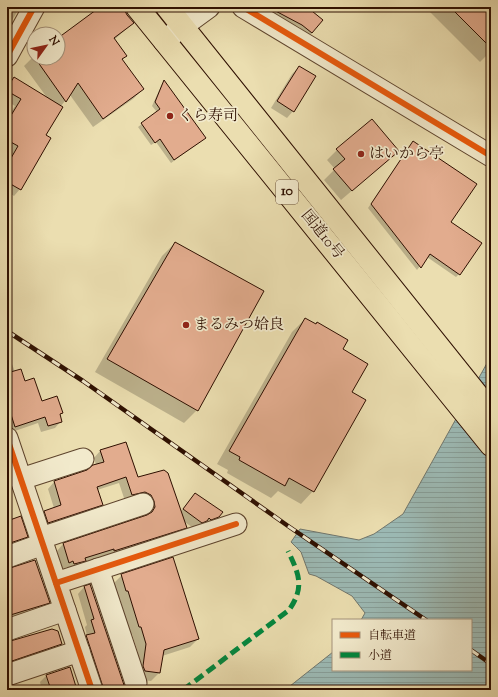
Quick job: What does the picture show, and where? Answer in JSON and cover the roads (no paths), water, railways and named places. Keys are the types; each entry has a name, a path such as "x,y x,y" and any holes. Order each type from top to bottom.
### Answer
{"highway":[{"name":"国道10号","path":"137,7 164,41 444,371 491,412"},
{"name":"国道10号","path":"167,7 183,26 444,371 491,445"}],"street":[{"path":"7,56 12,33 34,7"},
{"path":"164,41 209,7"},
{"path":"243,7 491,156"},
{"path":"7,438 92,690"},
{"path":"21,478 83,458"},
{"path":"7,557 42,541 143,504"},
{"path":"56,583 236,524"},
{"path":"98,569 136,683"},
{"path":"7,630 65,610"},
{"path":"7,675 78,651"}],"water":[{"path":"491,356 491,690 285,690 332,653 332,671 472,671 472,619 362,619 365,613 352,596 316,576 309,574 301,552 291,542 300,529 359,540 374,534 403,514"}],"railway":[{"path":"7,331 83,381 288,526 425,619"},
{"path":"472,651 491,664"}],"place":[{"name":"くら寿司","path":"170,116"},
{"name":"はいから亭","path":"361,154"},
{"name":"まるみつ姶良","path":"186,325"}]}
